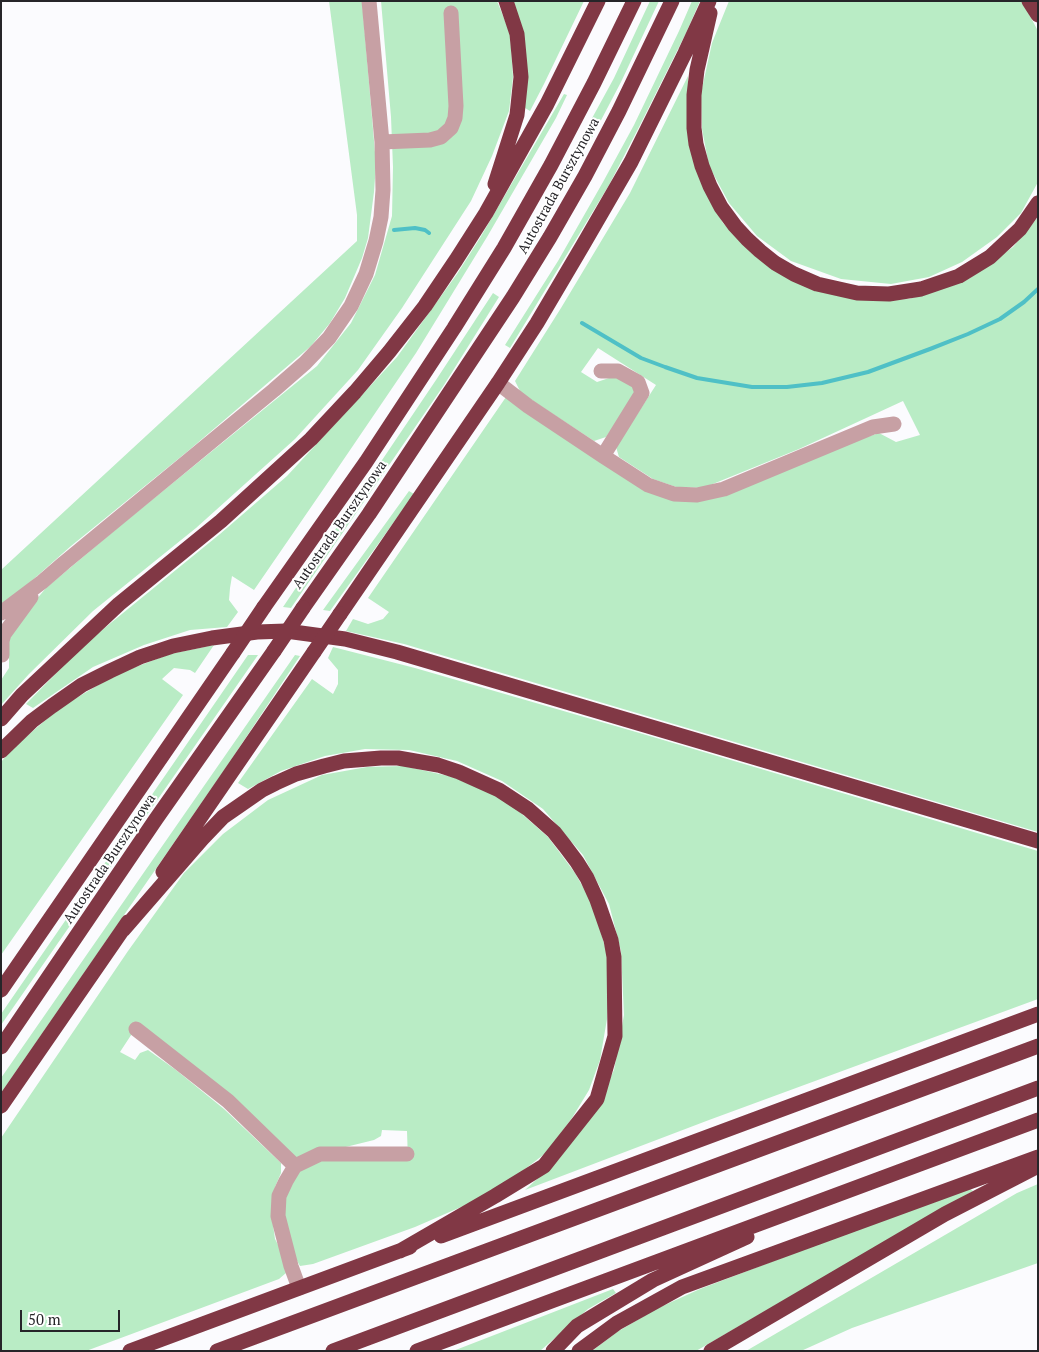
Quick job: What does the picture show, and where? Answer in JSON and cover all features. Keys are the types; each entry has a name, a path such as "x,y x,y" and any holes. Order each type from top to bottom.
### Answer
{"highway":[{"path":"486,213 517,115 520,86 517,34 506,1"},
{"path":"1,719 22,695 119,604 221,520 311,439 355,392 395,344 430,298 486,213 547,104 598,1"},
{"name":"Autostrada Bursztynowa","path":"1,990 366,462 454,328 504,248 560,149 634,1"},
{"name":"Autostrada Bursztynowa","path":"1,1047 156,819 374,506 513,298 585,176 651,47 672,1"},
{"path":"1,1106 498,383 542,315 631,162 709,1"},
{"path":"713,1 697,70 694,95 696,144 702,166 721,207 746,239 776,263 794,274 817,284 857,293 890,294 922,289 959,276 990,257 1020,229 1038,203"},
{"path":"1029,1 1038,15"},
{"path":"1,751 32,721 52,706 82,686 140,657 173,646 212,638 257,632 286,631 345,639 388,650 1038,841"},
{"path":"123,930 202,839 224,817 269,786 296,774 324,766 362,759 381,758 398,758 438,765 466,774 499,790 528,809 554,832 566,846 590,884 602,912 614,957 614,1036 597,1100 544,1166 400,1251"},
{"path":"130,1351 1038,1014"},
{"path":"217,1351 1038,1046"},
{"path":"333,1351 1038,1088"},
{"path":"421,1350 1038,1120"},
{"path":"579,1351 617,1323 682,1287 1038,1157"},
{"path":"711,1351 945,1214 1038,1166"},
{"path":"553,1351 577,1326 653,1280 726,1248 820,1201"}],"street":[{"path":"1,612 42,582 305,363 329,338 351,306 366,274 376,241 381,217 383,190 382,142 369,1"},
{"path":"382,142 430,140 442,136 451,128 455,118 456,106 451,14"},
{"path":"601,370 618,371 638,382 642,393 603,456"},
{"path":"498,383 536,411 648,485 674,494 698,495 724,489 873,427 894,424"},
{"path":"1,661 4,634 42,582"},
{"path":"136,1029 228,1102 295,1166"},
{"path":"299,1288 290,1266 278,1216 279,1196 295,1166 320,1154 407,1154"}],"green space":[{"path":"329,1 362,1 376,164 368,238 362,258 345,298 330,323 311,346 188,451 71,546 1,608 1,570 357,241 357,215"},
{"path":"381,1 497,1 510,33 513,77 509,111 492,156 471,201 402,308 358,370 295,439 196,528 93,611 29,674 1,705 1,680 9,668 9,632 46,588 317,366 351,323 375,275 392,216 391,117"},
{"path":"511,1 584,1 530,111 525,108"},
{"path":"650,1 659,1 621,82 587,147 579,142 614,78"},
{"path":"692,1 700,1 686,33 609,185 510,348 505,345 558,261 634,125"},
{"path":"729,1 1022,1 1038,31 1038,182 1021,213 997,237 962,262 929,277 891,284 841,279 791,261 757,236 729,203 709,166 702,129 701,93 712,43"},
{"path":"688,76 688,114 706,192 723,223 756,257 860,300 909,299 970,278 1013,247 1038,217 1038,832 404,644 346,631 353,619 368,624 383,619 389,612 368,598 506,397 634,480 706,499 834,448 879,433 896,442 920,435 903,401 799,449 703,488 676,487 653,479 619,457 616,447 656,385 598,348 581,372 597,382 612,377 623,377 632,384 636,395 606,437 594,441 521,393 515,381 630,193"},
{"path":"564,94 567,95 556,118 487,237 416,353 254,590 232,576 229,600 238,612 227,627 190,630 144,645 93,667 33,708 26,704 85,644 220,534 287,476 397,357 457,274 480,238"},
{"path":"493,293 499,297 444,385 291,608 283,607 436,380"},
{"path":"409,491 414,494 330,611 323,610"},
{"path":"214,645 195,673 190,670 174,668 162,679 183,695 1,955 1,762 14,747 61,707 117,674 170,654"},
{"path":"333,647 415,668 1038,851 1038,999 525,1190 559,1159 593,1113 614,1070 624,1015 621,951 609,904 583,855 543,809 502,781 457,761 409,750 365,749 325,756 281,771 248,789 238,783 312,679 333,694 338,684 338,670 328,658"},
{"path":"248,655 258,655 1,1025 1,1014"},
{"path":"295,655 300,656 227,766 1,1093 1,1078"},
{"path":"404,766 453,777 506,800 548,837 575,873 593,905 606,950 610,981 607,1019 600,1060 589,1090 572,1118 547,1152 516,1176 468,1204 415,1227 313,1264 300,1266 292,1252 283,1209 286,1189 296,1171 318,1160 408,1161 407,1131 382,1130 381,1136 374,1140 297,1159 137,1026 120,1052 135,1060 140,1053 148,1050 224,1109 281,1163 281,1173 275,1187 271,1211 275,1239 287,1262 286,1273 279,1279 86,1351 1,1351 1,1138 128,951 184,873 223,834 268,800 322,775 367,767"},
{"path":"1038,1184 1038,1263 852,1328 801,1351 746,1351 1017,1193"},
{"path":"968,1187 973,1191 696,1351 592,1351 617,1332 656,1309 700,1289"},
{"path":"613,1289 616,1293 588,1309 540,1351 453,1351"}],"waterway":[{"path":"394,230 415,228 429,233"},
{"path":"582,323 641,358 697,378 752,387 787,387 822,383 868,372 930,349 1000,319 1024,302 1038,289"}]}
